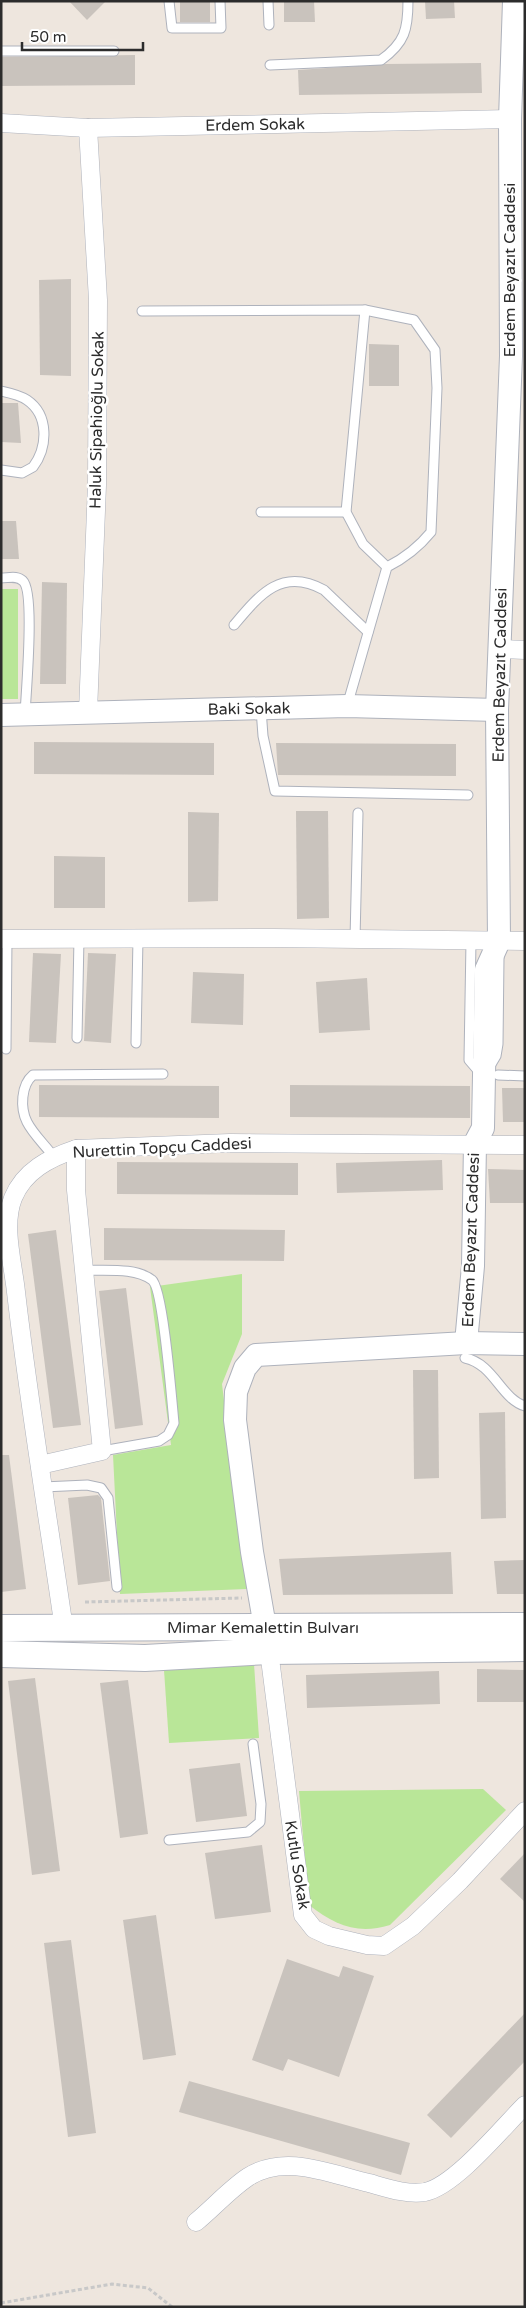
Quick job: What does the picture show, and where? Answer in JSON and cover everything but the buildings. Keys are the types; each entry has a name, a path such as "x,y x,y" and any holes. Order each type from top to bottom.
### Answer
{"main road":[{"name":"Mimar Kemalettin Bulvarı","path":"1,1628 64,1629 267,1639 525,1626"},
{"name":"Mimar Kemalettin Bulvarı","path":"1,1654 145,1658 267,1639"},
{"path":"267,1639 525,1648"}],"street":[{"name":"Erdem Beyazıt Caddesi","path":"466,1351 473,1266 475,1143 483,1128 491,1076 486,970 499,941 498,710 518,356 510,119 514,1"},
{"name":"Erdem Sokak","path":"1,123 88,128 510,119"},
{"name":"Haluk Sipahioğlu Sokak","path":"88,128 98,300 97,485 88,712"},
{"path":"501,650 525,650"},
{"name":"Baki Sokak","path":"1,715 347,706 498,710"},
{"path":"4,939 138,938 525,941"},
{"name":"Nurettin Topçu Caddesi","path":"64,1629 43,1487 8,1220 13,1199 22,1182 38,1166 53,1156 76,1149 230,1144 475,1143 525,1145"},
{"path":"40,1465 102,1451 76,1190 76,1149"},
{"path":"267,1639 252,1552 235,1420 236,1392 245,1368 256,1354 466,1351 525,1344"},
{"name":"Kutlu Sokak","path":"267,1639 304,1915 314,1929 329,1936 367,1945 384,1946 420,1920 525,1811"},
{"path":"196,2222 248,2178 268,2168 294,2165 406,2192 426,2192 442,2185 459,2171 525,2105"}],"lane":[{"path":"169,1 172,28 221,28 220,1"},
{"path":"268,1 269,25"},
{"path":"270,65 381,60 393,52 408,25 408,1"},
{"path":"1,51 114,50"},
{"path":"365,310 346,512 363,544 387,567"},
{"path":"142,311 365,310 414,320 435,350 437,388 431,532 420,546 405,558 387,567 347,706"},
{"path":"1,391 20,396 33,405 42,419 44,437 33,467 22,473 1,470"},
{"path":"262,512 346,512"},
{"path":"1,578 18,578 24,582 28,589 30,611 25,715"},
{"path":"234,624 268,589 278,584 297,581 306,582 324,590 368,632"},
{"path":"261,708 263,736 276,791 468,795"},
{"path":"355,939 358,813"},
{"path":"76,1038 78,938"},
{"path":"136,1043 138,938"},
{"path":"4,939 6,1049"},
{"path":"471,941 469,1060 491,1076 525,1076"},
{"path":"53,1156 26,1121 22,1091 26,1081 33,1075 163,1074"},
{"path":"85,1270 128,1271 151,1279 156,1283 161,1304 174,1423 168,1435 159,1441 102,1451"},
{"path":"466,1351 485,1367 510,1395 525,1406"},
{"path":"43,1487 87,1485 101,1488 108,1498 118,1587"},
{"path":"169,1840 248,1832 260,1822 261,1804 253,1744"}],"path":[{"path":"85,1602 260,1597"},
{"path":"1,2304 112,2284 148,2288 172,2307"}],"green space":[{"path":"1,589 18,589 18,699 1,699"},
{"path":"242,1274 242,1334 222,1384 247,1589 120,1594 113,1455 171,1445 150,1287"},
{"path":"254,1664 259,1738 169,1743 164,1670"},
{"path":"483,1789 506,1810 390,1925 367,1929 347,1926 337,1923 309,1905 299,1791"}]}
